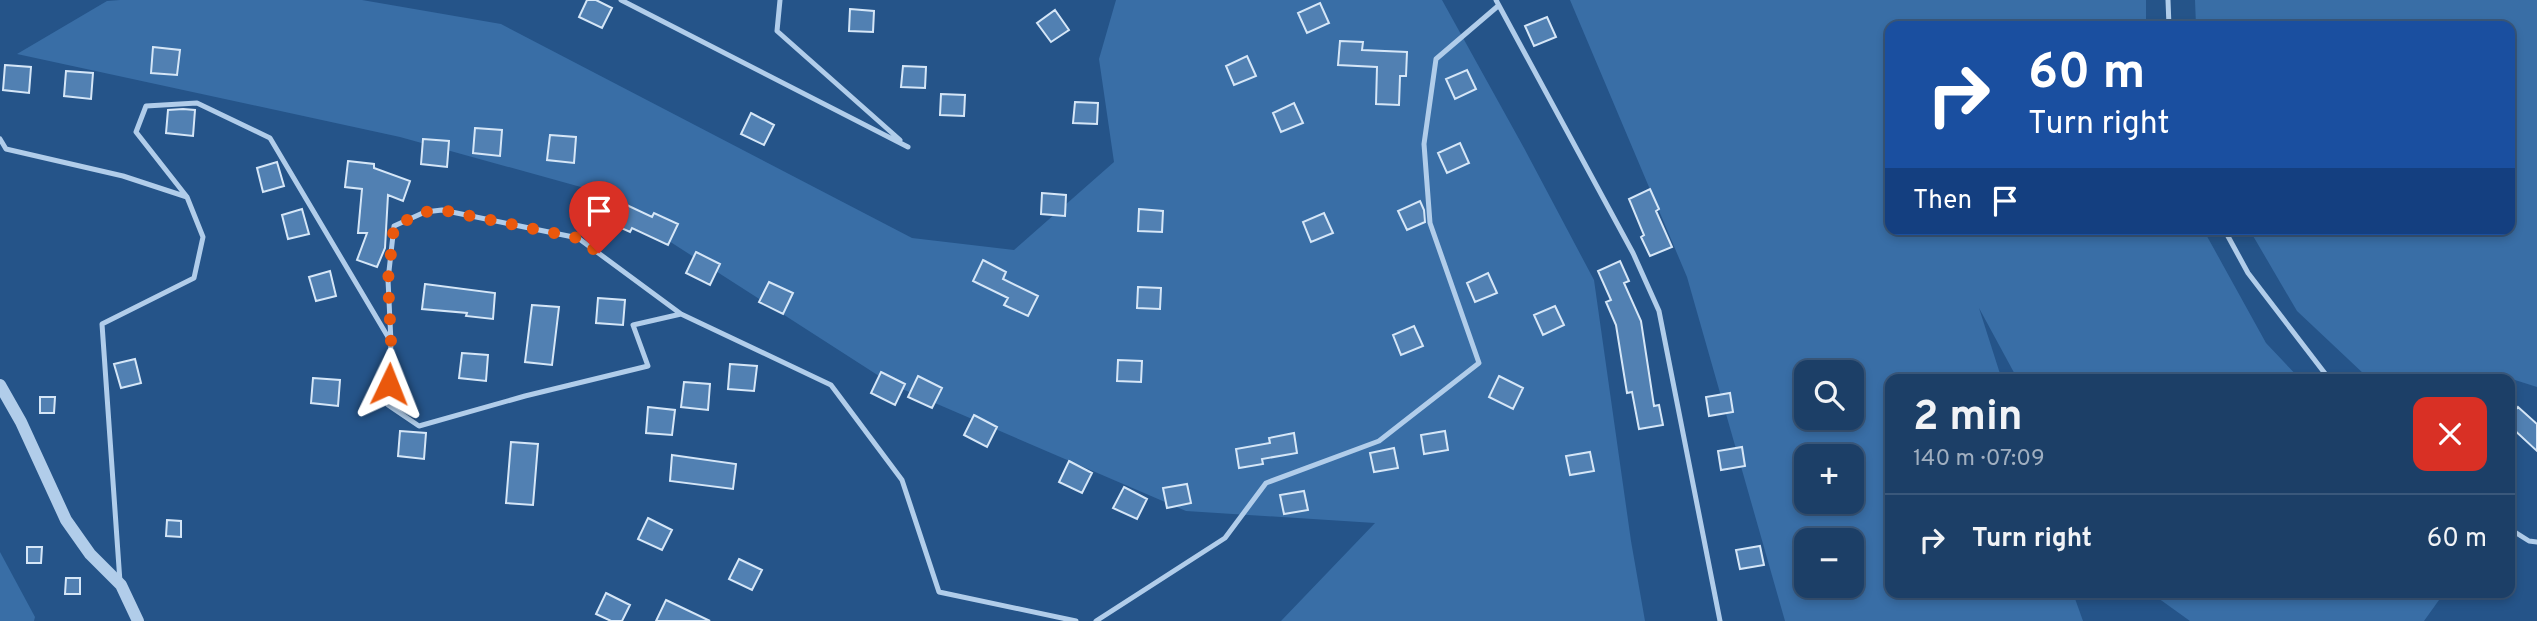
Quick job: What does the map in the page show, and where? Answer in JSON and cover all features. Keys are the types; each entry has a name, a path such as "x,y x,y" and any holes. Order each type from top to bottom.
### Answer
{"street":[{"path":"0,385 21,422 66,520 90,554 121,585 138,621"}],"lane":[{"path":"621,0 908,147 777,31 780,0"},
{"path":"2168,0 2169,21"},
{"path":"1096,621 1225,538 1266,483 1378,441 1479,363 1430,223 1424,144 1436,59 1497,3 1633,253 1659,311 1720,621"},
{"path":"121,585 102,324 194,278 203,237 187,197 135,132 146,106 197,103 270,138 391,342"},
{"path":"0,139 6,149 123,176 187,197"},
{"path":"681,314 633,325 648,366 525,396 419,426 388,405 391,342 388,280 394,226 425,212 442,210 578,238 681,314 831,385 902,480 939,592 1076,621"},
{"path":"2227,235 2248,274 2325,374"},
{"path":"2515,532 2529,541 2537,542"}],"shaded area":[{"path":"362,0 501,24 912,238 1014,250 1114,162 1099,59 1116,0 1442,0 1594,280 1645,621 1281,621 1375,523 1186,511 893,385 588,189 400,137 17,54 107,1"},
{"path":"1570,0 2146,0 2146,21 1885,21 1885,235 2206,235 2266,343 2295,374 2015,374 1979,308 2000,374 1885,374 1885,598 2075,598 2083,621 1785,621 1687,277"},
{"path":"2195,0 2537,0 2537,387 2515,380 2515,374 2364,374 2297,311 2253,235 2515,235 2515,21 2196,21"},
{"path":"0,552 35,617 34,621 0,621"},
{"path":"2158,598 2440,598 2424,621 2190,621"}],"building":[{"path":"587,0 596,0 612,8 602,28 579,17"},
{"path":"1320,3 1329,23 1307,33 1298,13"},
{"path":"850,9 874,11 873,32 849,31"},
{"path":"1055,10 1069,30 1051,42 1037,23"},
{"path":"1547,17 1556,37 1534,46 1525,26"},
{"path":"1340,41 1363,42 1362,50 1407,52 1406,76 1400,76 1399,105 1376,104 1377,67 1338,65"},
{"path":"153,47 180,50 177,75 151,73"},
{"path":"1247,56 1256,76 1234,85 1226,66"},
{"path":"5,65 31,67 29,93 3,90"},
{"path":"903,66 926,67 925,88 901,87"},
{"path":"1467,70 1476,89 1455,99 1446,79"},
{"path":"66,71 93,73 91,99 64,96"},
{"path":"941,94 965,95 964,116 940,115"},
{"path":"1075,102 1098,103 1097,124 1073,123"},
{"path":"1294,103 1303,123 1281,132 1273,113"},
{"path":"168,110 195,110 193,136 166,133"},
{"path":"751,113 774,125 764,145 741,134"},
{"path":"475,128 502,130 500,156 473,153"},
{"path":"550,135 576,137 574,163 547,160"},
{"path":"423,139 449,141 447,167 421,164"},
{"path":"1460,143 1469,163 1447,173 1438,153"},
{"path":"348,161 374,164 374,168 410,181 403,201 388,195 385,248 377,267 357,260 367,233 358,233 362,189 345,187"},
{"path":"277,162 284,186 263,192 257,168"},
{"path":"1650,189 1659,209 1656,211 1672,247 1650,256 1629,199"},
{"path":"1042,193 1066,195 1065,216 1041,214"},
{"path":"616,200 652,217 654,213 678,224 668,245 632,228 630,232 606,221"},
{"path":"1420,201 1425,222 1407,230 1398,211"},
{"path":"302,209 309,234 288,239 282,215"},
{"path":"1139,209 1163,211 1162,232 1138,231"},
{"path":"1324,213 1333,233 1311,242 1303,222"},
{"path":"696,252 720,264 710,285 686,273"},
{"path":"983,260 1006,272 1003,279 1038,296 1028,316 1004,305 1008,298 973,281"},
{"path":"1620,261 1629,281 1624,283 1641,321 1654,406 1659,405 1663,425 1639,429 1632,392 1627,393 1616,325 1606,302 1611,300 1598,271"},
{"path":"330,271 336,296 316,301 309,277"},
{"path":"1488,273 1497,293 1475,302 1467,283"},
{"path":"769,282 793,293 783,314 759,302"},
{"path":"425,284 495,293 493,319 466,316 467,313 422,309"},
{"path":"1138,287 1161,288 1160,309 1137,308"},
{"path":"598,298 625,300 623,325 596,323"},
{"path":"532,305 559,307 552,365 525,362"},
{"path":"1555,306 1564,325 1543,335 1534,315"},
{"path":"1414,326 1423,346 1401,355 1393,335"},
{"path":"462,353 488,355 486,381 459,378"},
{"path":"135,359 141,383 121,388 114,364"},
{"path":"1118,360 1142,361 1141,382 1117,381"},
{"path":"730,364 757,366 754,391 728,389"},
{"path":"881,372 905,384 895,405 871,393"},
{"path":"918,376 942,388 932,408 908,397"},
{"path":"1499,376 1523,388 1513,409 1489,397"},
{"path":"313,378 340,380 338,406 311,403"},
{"path":"684,382 710,384 708,410 681,407"},
{"path":"1730,393 1733,412 1709,416 1706,397"},
{"path":"40,397 55,397 54,413 40,413"},
{"path":"648,407 675,410 672,435 646,433"},
{"path":"2518,407 2537,424 2537,451 2515,431 2515,410"},
{"path":"974,415 997,427 987,447 964,435"},
{"path":"400,431 426,433 424,459 398,456"},
{"path":"1445,431 1448,450 1424,454 1421,435"},
{"path":"1294,433 1297,453 1262,459 1263,464 1239,468 1236,449 1270,443 1269,438"},
{"path":"511,442 538,444 533,505 506,503"},
{"path":"1742,447 1745,466 1721,470 1718,451"},
{"path":"1394,448 1398,468 1374,472 1370,453"},
{"path":"1590,452 1594,471 1570,475 1566,456"},
{"path":"672,455 736,464 733,489 670,481"},
{"path":"1069,461 1092,473 1082,493 1059,482"},
{"path":"1187,484 1191,503 1167,508 1163,488"},
{"path":"1124,487 1147,499 1137,519 1113,508"},
{"path":"1304,491 1308,510 1284,514 1280,495"},
{"path":"648,518 672,530 662,550 638,539"},
{"path":"167,520 181,521 181,537 166,536"},
{"path":"1760,546 1764,565 1740,569 1736,550"},
{"path":"27,547 42,547 41,563 27,563"},
{"path":"739,559 762,570 752,590 729,579"},
{"path":"66,578 80,578 80,594 65,594"},
{"path":"606,593 630,605 622,621 611,621 596,614"},
{"path":"666,600 710,621 656,621"}],"route":[{"path":"389,384 391,342 388,280 394,226 425,212 442,210 578,238 599,253"}]}
